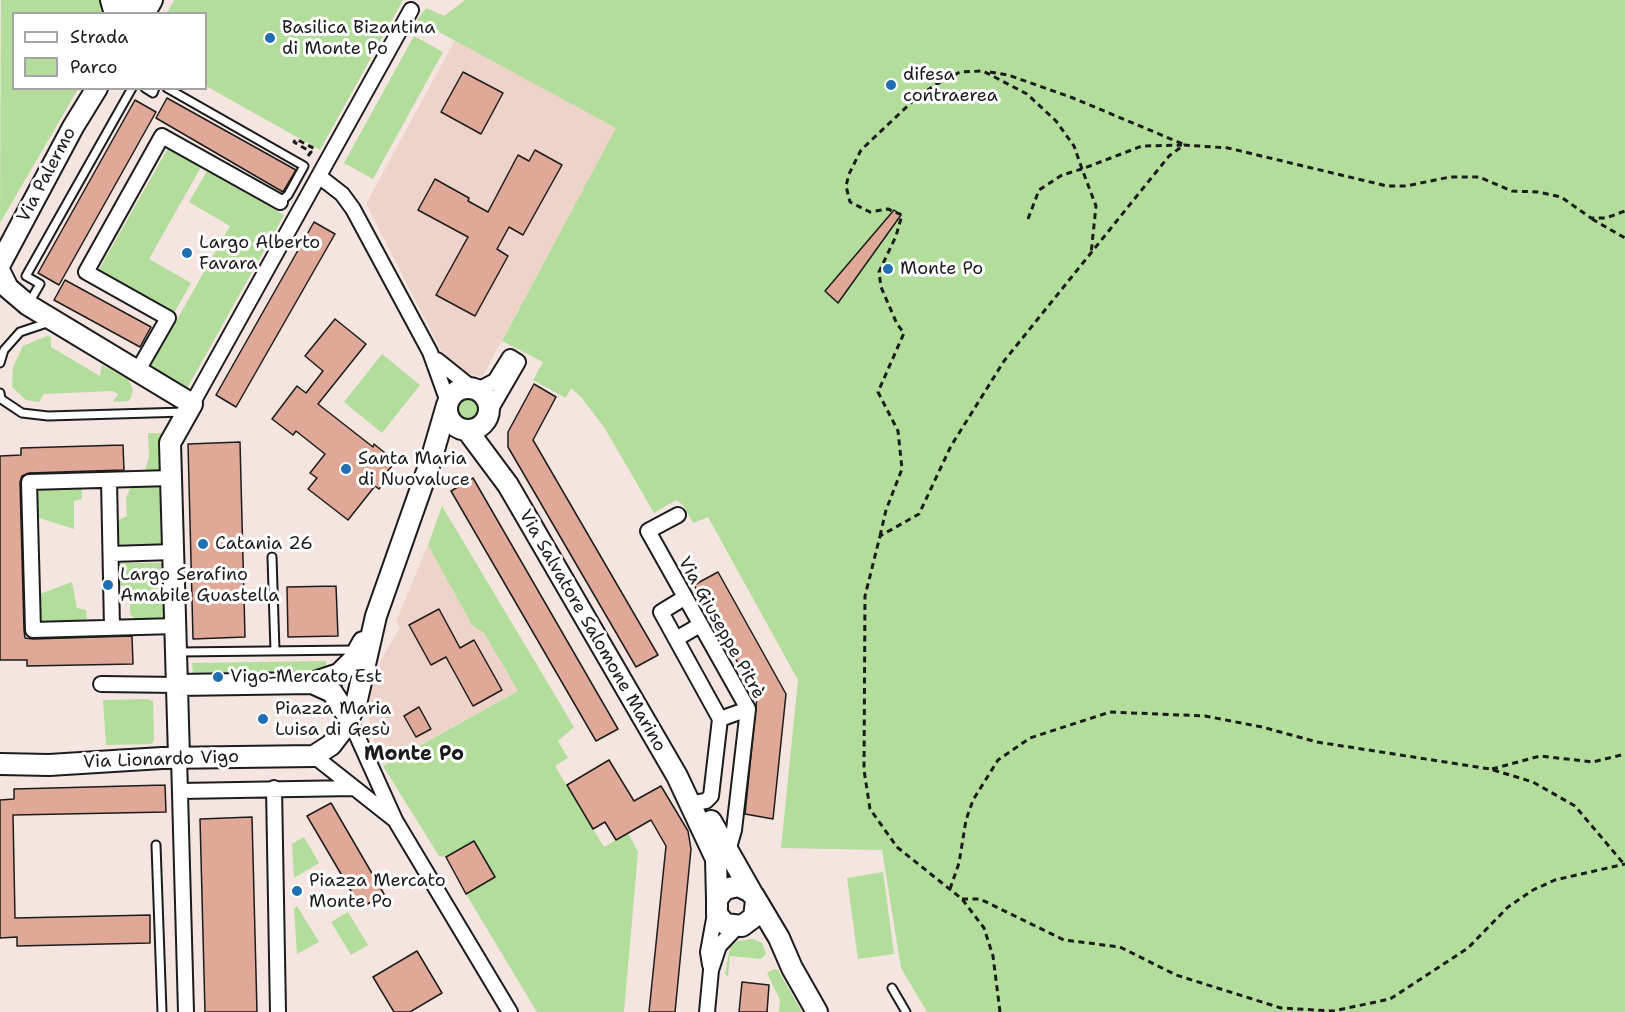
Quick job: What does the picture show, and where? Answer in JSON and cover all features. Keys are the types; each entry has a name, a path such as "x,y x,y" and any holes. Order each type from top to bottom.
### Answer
{"street":[{"path":"186,1012 171,443 411,10"},
{"path":"73,127 88,90"},
{"name":"Via Palermo","path":"0,264 73,127 96,90"},
{"path":"137,372 168,318 86,272 162,136 280,202"},
{"path":"320,177 342,194 353,209 430,352 448,404 452,423 465,430 508,485"},
{"path":"0,272 8,288 28,305 137,372 190,408"},
{"path":"430,352 442,366 485,397 488,440 508,485"},
{"path":"395,820 314,756 331,745 356,704 376,616 431,460 448,404 460,390 475,389 495,381 510,357 518,362 481,426 444,439 431,460"},
{"path":"171,478 29,482 33,630 176,626"},
{"path":"109,480 112,628"},
{"name":"Via Salvatore Salomone Marino","path":"508,485 677,776"},
{"name":"Via Giuseppe Pitrè","path":"678,515 648,531 748,709 734,830 728,851"},
{"path":"111,554 173,552"},
{"path":"684,598 661,612 720,720 711,796 706,801 699,802"},
{"path":"101,684 312,683 339,674 359,650 376,616"},
{"path":"676,639 700,625"},
{"path":"312,683 332,692 349,718 395,820 510,1012"},
{"path":"720,720 748,709"},
{"name":"Via Lionardo Vigo","path":"2,762 314,756"},
{"path":"716,756 742,758"},
{"path":"677,776 699,802 779,938 792,968 817,1012"},
{"path":"677,776 716,858 717,904 720,920 765,936 792,968"},
{"path":"274,788 278,1012"},
{"path":"180,791 354,788"},
{"path":"711,970 708,952 717,904 725,889 738,886 755,898"},
{"path":"707,1012 711,970 719,946 754,917 755,898"}],"lane":[{"path":"28,305 40,284 26,276 131,90"},
{"path":"171,90 304,166 288,195 280,202"},
{"path":"0,363 4,350 20,332 44,324"},
{"path":"0,393 1,399 22,412 48,416 190,408"},
{"path":"272,557 275,651"},
{"path":"177,652 359,650"},
{"path":"156,846 162,1012"},
{"path":"891,988 906,1012"}],"path":[{"path":"999,1012 993,956 984,928 962,899 897,847 870,809 864,770 865,596 886,510 902,470 898,431 878,392 904,333 897,324 881,287 879,272 897,237 902,215 888,209 870,212 850,202 846,186 849,174 861,150 915,99 960,72 983,71 1008,75 1072,98 1184,145"},
{"path":"983,71 1027,94 1056,121 1074,146 1096,206 1091,256"},
{"path":"308,156 311,152 294,142 296,139 330,157"},
{"path":"880,536 918,514 951,446 1004,361 1091,256 1169,156 1184,145"},
{"path":"1028,219 1039,190 1062,175 1142,146 1184,145 1228,148 1388,186 1406,186 1450,177 1479,177 1512,191 1538,192 1562,197 1625,238"},
{"path":"1591,218 1606,218 1625,211"},
{"path":"950,889 959,863 966,820 973,800 998,760 1030,738 1110,712 1205,716 1262,727 1317,742 1490,769 1533,782 1575,806 1625,864 1555,880 1533,890 1508,907 1468,948 1390,999 1333,1011 1281,1008 1176,975 1120,947 1064,940 980,899 962,899"},
{"path":"1490,769 1540,756 1593,762 1625,754"}],"shaded area":[{"path":"455,40 617,128 482,377 464,373 442,352 366,204"},
{"path":"428,545 472,625 484,633 518,691 383,765 372,735 369,717 372,683 382,658 400,628 396,621"}],"green space":[{"path":"1,0 104,0 110,12 12,12 12,90 77,90 0,223"},
{"path":"174,0 403,0 320,150 207,87 207,12 168,12"},
{"path":"465,0 1625,0 1625,1012 927,1012 901,968 882,850 781,848 798,680 708,517 693,523 683,505 676,500 654,513 604,427 581,397 571,388 566,398 533,380 543,362 502,341 616,128 417,20 426,8 444,16"},
{"path":"414,36 443,52 373,179 344,163"},
{"path":"168,148 201,167 149,259 191,283 173,315 97,273"},
{"path":"207,171 284,215 186,390 149,369 230,226 189,202"},
{"path":"47,336 51,337 51,347 100,376 102,365 128,379 133,389 131,398 128,401 113,402 118,394 113,391 44,394 39,402 26,400 12,387 13,367 23,346"},
{"path":"382,354 420,385 382,433 344,402"},
{"path":"468,394 474,395 482,403 482,415 474,423 468,424 462,423 454,415 453,409 454,403 462,395"},
{"path":"148,433 164,433 162,472 145,471 149,456"},
{"path":"137,485 162,485 163,544 119,545 118,520 127,516 126,498 130,489"},
{"path":"82,487 82,499 74,501 74,529 36,517 34,495 37,491 42,488"},
{"path":"442,506 574,727 558,741 568,758 555,766 604,847 628,833 638,852 624,1012 537,1012 466,894 495,877 474,841 446,857 439,856 383,766 518,691 484,633 472,625 428,545"},
{"path":"120,563 164,563 165,621 137,621 130,614 130,590 120,585"},
{"path":"72,582 77,608 86,610 87,623 40,625 37,622 37,595"},
{"path":"326,661 327,673 193,675 192,663"},
{"path":"148,699 153,701 154,741 151,744 106,745 103,700"},
{"path":"304,837 319,863 294,878 292,844"},
{"path":"883,872 894,954 858,959 847,878"},
{"path":"297,906 319,942 297,954 294,909"},
{"path":"348,912 368,945 351,955 331,922"},
{"path":"753,939 762,943 766,954 761,959 730,956 728,977 725,974 730,947 738,941"},
{"path":"774,969 778,970 802,1012 779,1012 780,1000 767,973"}],"building":[{"path":"463,72 503,93 481,134 441,112"},
{"path":"167,98 296,170 283,192 156,118"},
{"path":"135,100 156,112 59,285 38,273"},
{"path":"535,150 562,165 523,235 509,227 497,249 508,256 475,316 436,295 468,237 418,210 435,179 469,198 468,201 488,212 518,155 529,161"},
{"path":"894,210 901,215 838,303 825,291"},
{"path":"314,222 335,234 236,407 216,395"},
{"path":"65,280 151,327 140,347 54,300"},
{"path":"335,319 366,344 318,404 373,447 374,444 385,453 382,456 393,465 383,476 387,479 379,489 375,486 348,520 308,489 317,478 310,473 325,454 296,431 293,435 272,419 297,386 306,393 323,371 305,356"},
{"path":"534,384 556,397 533,440 658,655 636,667 508,447 508,432"},
{"path":"240,442 245,637 193,639 188,444"},
{"path":"123,445 124,470 29,473 22,476 20,482 24,630 25,638 33,639 132,636 133,664 27,666 27,660 0,660 0,456 21,455 21,448"},
{"path":"473,478 618,729 596,741 451,491"},
{"path":"718,572 786,694 773,819 745,814 757,697 694,585"},
{"path":"336,586 338,636 288,637 287,587"},
{"path":"439,609 460,648 474,640 502,690 473,706 446,657 431,665 409,625"},
{"path":"419,707 431,729 416,737 404,716"},
{"path":"609,760 634,801 661,786 688,831 691,849 675,1012 649,1012 666,846 651,820 616,840 605,822 593,829 567,785"},
{"path":"165,785 166,812 13,815 15,918 150,915 150,943 17,946 17,937 0,938 0,800 14,799 14,789"},
{"path":"331,803 384,894 361,908 307,816"},
{"path":"252,817 257,1012 205,1012 200,819"},
{"path":"474,841 495,877 466,894 446,857"},
{"path":"417,951 442,993 410,1012 394,1012 373,977"},
{"path":"742,982 769,985 767,1012 739,1012"}],"place":[{"name":"Basilica Bizantina di Monte Po","path":"270,38"},
{"name":"difesa contraerea","path":"891,85"},
{"name":"Largo Alberto Favara","path":"187,253"},
{"name":"Monte Po","path":"888,269"},
{"name":"Santa Maria di Nuovaluce","path":"346,469"},
{"name":"Catania 26","path":"203,544"},
{"name":"Largo Serafino Amabile Guastella","path":"108,585"},
{"name":"Vigo-Mercato Est","path":"218,677"},
{"name":"Piazza Maria Luisa di Gesù","path":"263,719"},
{"name":"Piazza Mercato Monte Po","path":"297,891"}],"district":[{"name":"Monte Po","path":"414,755"}]}
